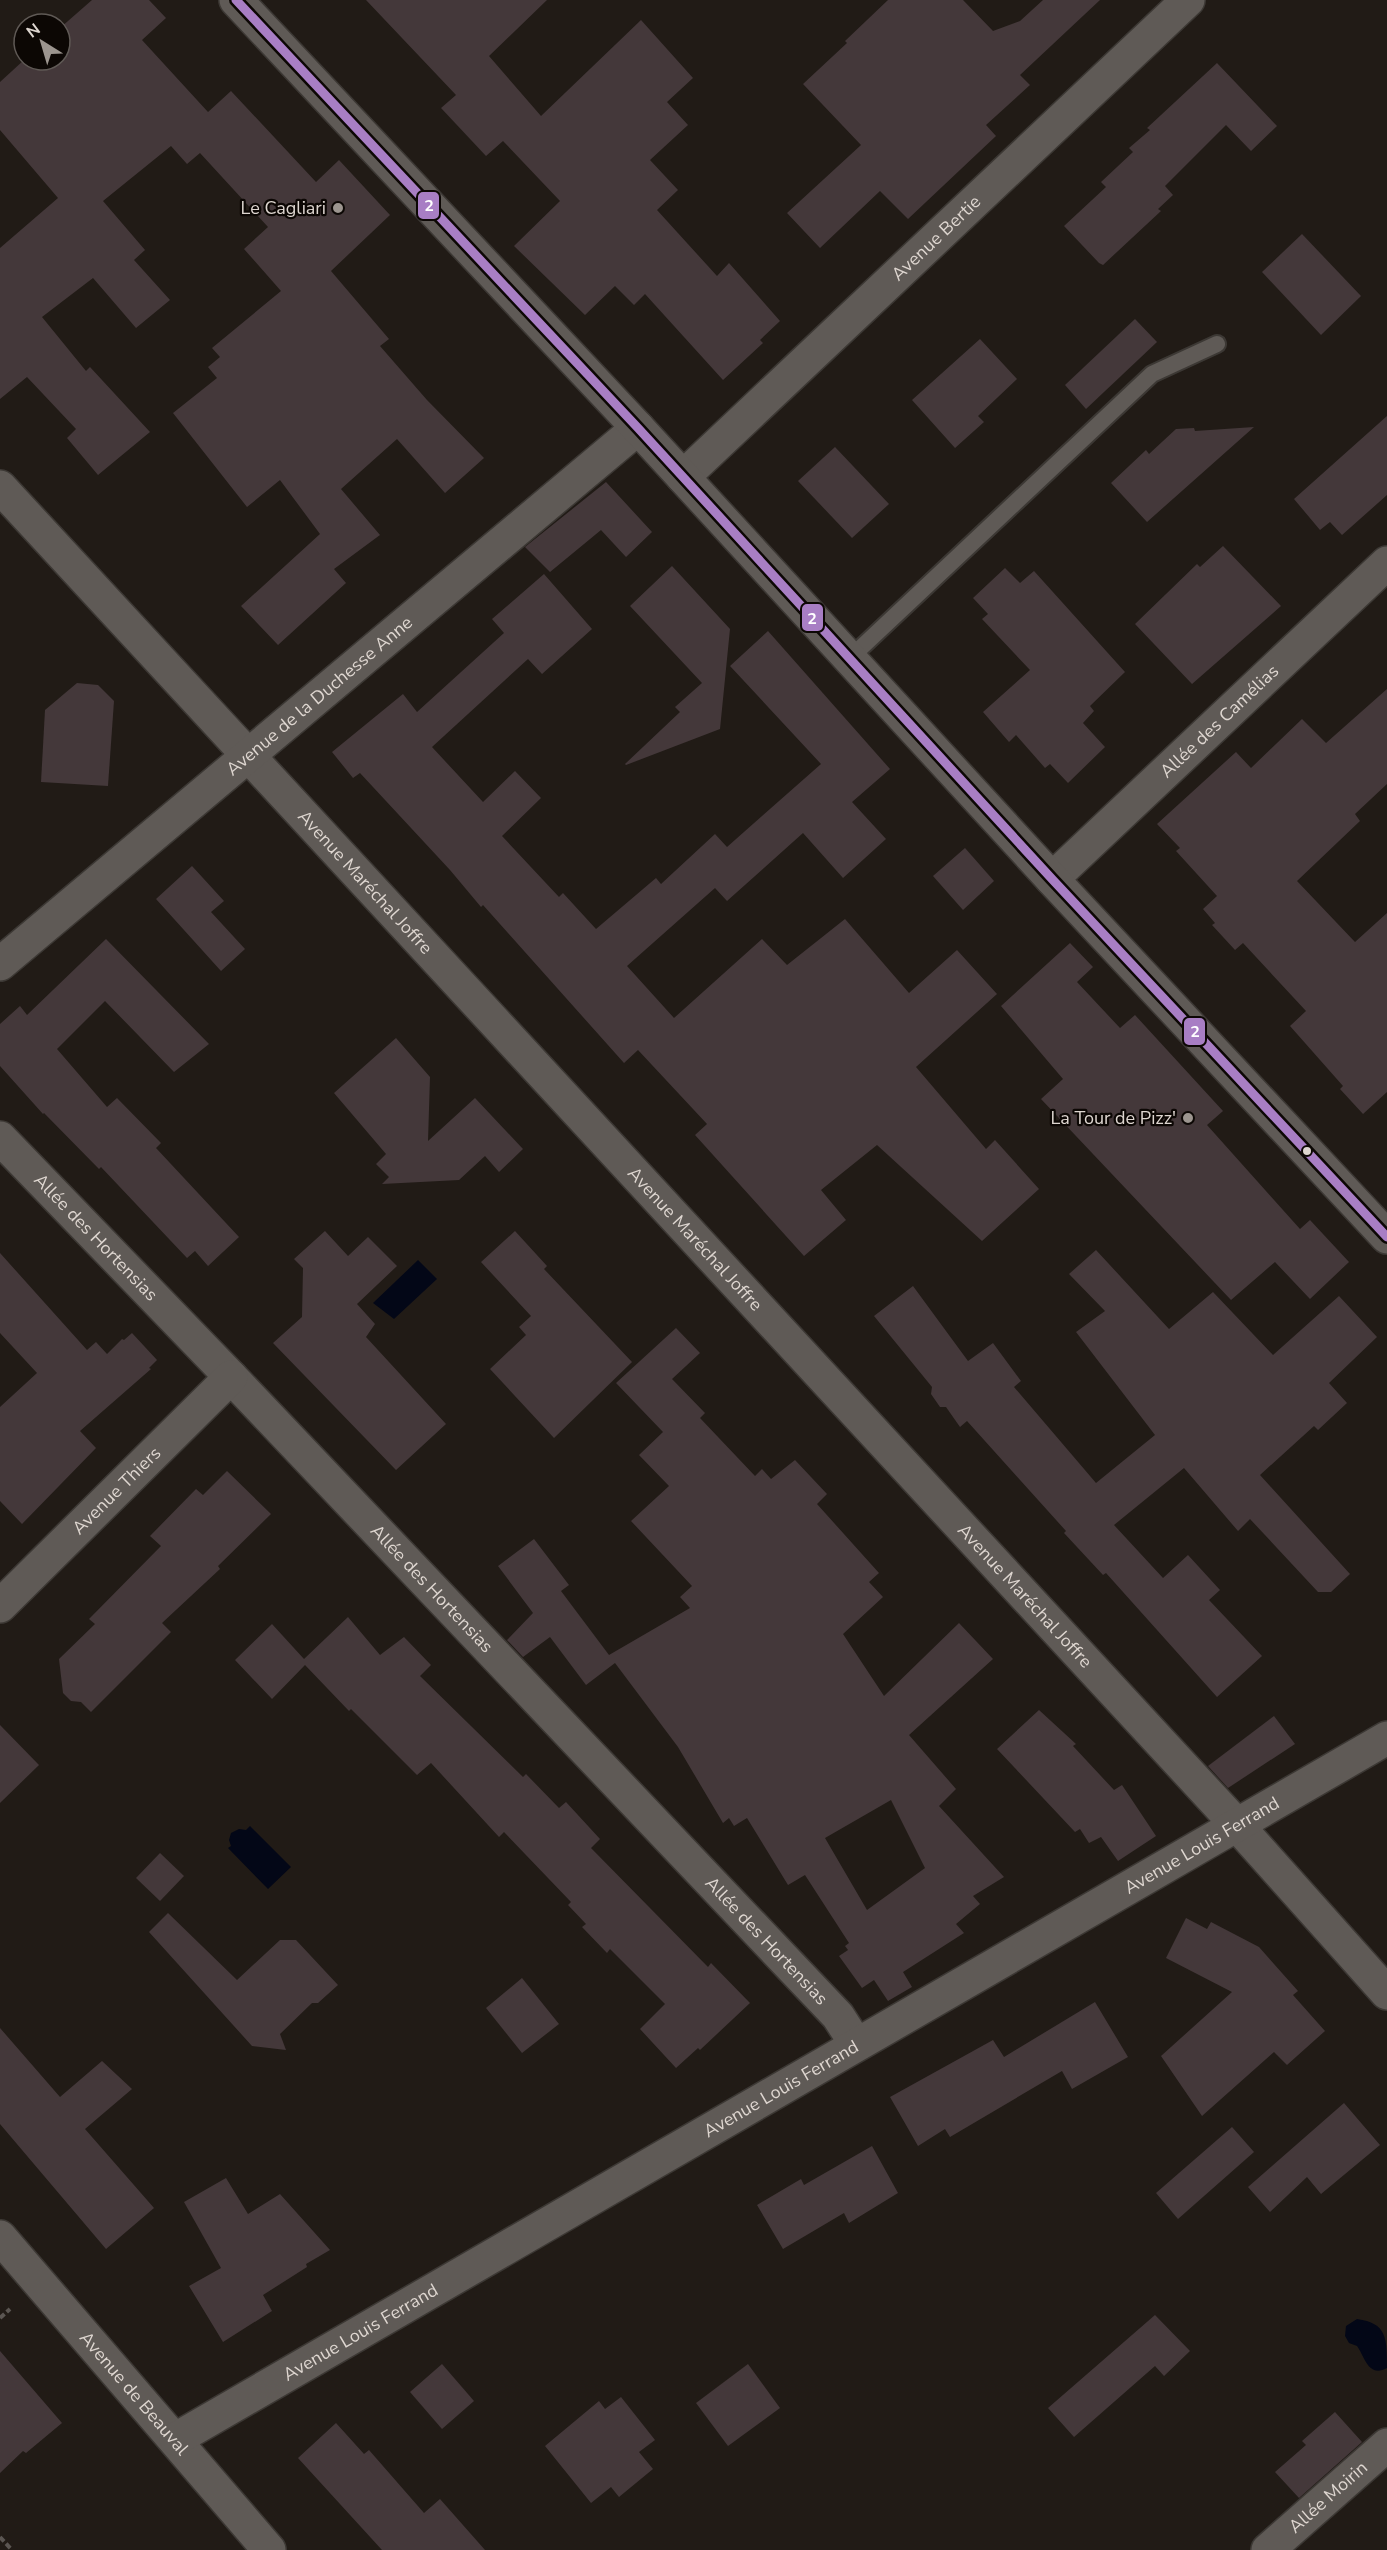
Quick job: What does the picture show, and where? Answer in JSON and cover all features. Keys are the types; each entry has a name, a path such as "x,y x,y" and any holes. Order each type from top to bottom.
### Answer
{"street":[{"path":"236,0 638,428 1052,879 1387,1237"},
{"name":"Avenue Bertie","path":"683,477 1188,0"},
{"name":"Avenue de la Duchesse Anne","path":"0,964 638,428"},
{"name":"Avenue Maréchal Joffre","path":"0,487 1237,1825 1387,1993"},
{"name":"Allée des Camélias","path":"1052,879 1387,563"},
{"name":"Allée des Hortensias","path":"0,1138 231,1377 838,2016 856,2044"},
{"name":"Avenue Thiers","path":"0,1606 231,1377"},
{"name":"Avenue Louis Ferrand","path":"176,2439 1387,1738"},
{"name":"Avenue de Beauval","path":"0,2236 269,2550"},
{"name":"Allée Moirin","path":"1268,2550 1387,2445"}],"lane":[{"path":"850,658 1152,374 1217,344"}],"path":[{"path":"0,2537 12,2550"}],"water":[{"path":"418,1260 437,1279 394,1319 373,1303"},
{"path":"250,1826 291,1867 268,1889 228,1848 231,1846 229,1840 231,1833 239,1829 246,1830"},
{"path":"1357,2319 1380,2328 1387,2348 1387,2368 1375,2370 1371,2368 1357,2346 1349,2343 1345,2336 1346,2326"}],"building":[{"path":"92,0 149,0 166,18 142,40 208,112 231,91 316,182 339,160 390,215 331,271 389,339 380,346 427,400 484,458 445,493 397,439 341,489 380,535 334,569 346,583 278,645 241,606 320,534 280,480 247,507 173,413 217,378 208,367 220,357 212,348 281,291 244,249 268,227 200,153 187,164 171,146 103,201 145,250 134,260 170,300 136,328 93,278 42,317 86,371 90,367 150,432 98,475 67,438 76,429 27,377 0,399 0,248 58,198 0,130 0,82 12,71 72,72 72,18"},
{"path":"366,0 547,0 489,56 541,116 641,20 693,78 667,102 688,125 650,160 678,190 657,210 717,276 729,263 780,321 760,340 763,343 723,380 645,294 634,305 615,286 585,315 514,246 560,201 503,141 486,156 441,108 456,95"},
{"path":"888,0 963,0 993,31 1020,21 1043,0 1100,0 1020,75 1030,85 986,125 996,136 908,219 880,191 820,248 787,213 861,145 803,84"},
{"path":"1217,63 1277,126 1251,151 1226,125 1165,186 1173,195 1158,209 1161,211 1103,265 1099,263 1064,226 1106,187 1101,182 1133,152 1129,148 1150,130 1147,128"},
{"path":"1302,234 1361,296 1321,335 1262,272"},
{"path":"1135,319 1157,342 1086,409 1065,385"},
{"path":"980,339 1017,379 978,416 984,422 955,448 912,400"},
{"path":"1387,416 1387,495 1342,535 1330,522 1320,530 1294,499"},
{"path":"1254,427 1147,522 1111,483 1146,450 1149,454 1176,429 1194,428 1195,431"},
{"path":"835,447 889,504 852,538 798,481"},
{"path":"606,482 652,532 626,557 601,530 550,572 525,547"},
{"path":"1223,546 1281,606 1192,684 1135,624 1197,564 1200,567"},
{"path":"672,566 730,629 720,729 626,765 680,712 675,707 702,683 630,606"},
{"path":"1005,568 1020,583 1034,571 1125,672 1090,706 1094,711 1083,723 1105,747 1068,783 1050,764 1045,768 1016,735 1009,742 983,712 1030,670 982,619 988,614 973,598"},
{"path":"544,574 592,629 542,674 528,659 432,747 483,802 515,771 541,798 502,836 559,897 563,893 596,929 656,878 661,884 715,834 727,847 821,764 730,666 768,631 890,769 852,802 886,839 843,878 803,833 727,901 715,888 627,966 674,1018 762,939 787,965 845,919 909,993 957,950 997,994 916,1067 986,1149 995,1140 1039,1189 982,1241 877,1145 821,1190 846,1220 804,1256 695,1135 707,1124 638,1050 624,1063 483,905 481,907 360,773 353,778 332,752 403,694 417,712 504,633 492,619"},
{"path":"77,683 98,685 114,701 108,786 41,782 45,710"},
{"path":"1387,689 1387,784 1355,814 1360,821 1297,881 1355,942 1387,913 1387,1092 1363,1114 1340,1089 1343,1086 1290,1026 1306,1011 1243,943 1235,950 1212,925 1215,923 1203,909 1217,896 1176,851 1180,848 1157,824 1236,752 1251,768 1302,719 1326,743"},
{"path":"965,848 994,881 963,910 933,876"},
{"path":"192,866 224,901 211,912 245,949 221,971 156,899"},
{"path":"106,939 209,1044 174,1072 105,1001 57,1049 107,1107 117,1098 161,1143 156,1148 239,1237 208,1266 195,1251 187,1258 101,1167 99,1169 43,1114 0,1066 0,1024 20,1006 27,1015"},
{"path":"1070,943 1093,967 1077,982 1120,1028 1135,1015 1223,1111 1207,1125 1300,1229 1310,1220 1349,1262 1310,1299 1275,1262 1231,1300 1041,1099 1063,1079 1001,1006"},
{"path":"396,1038 430,1077 428,1141 475,1098 523,1149 499,1172 485,1156 459,1180 382,1184 389,1177 376,1164 386,1154 334,1093"},
{"path":"325,1231 348,1256 368,1237 397,1266 357,1304 375,1324 366,1337 446,1424 396,1470 273,1343 302,1317 303,1268 294,1259"},
{"path":"515,1231 547,1266 544,1269 632,1362 554,1438 490,1369 526,1335 519,1327 531,1316 481,1262"},
{"path":"1096,1250 1169,1329 1213,1292 1273,1355 1339,1296 1377,1337 1329,1383 1347,1403 1318,1430 1314,1426 1260,1475 1350,1574 1331,1592 1318,1592 1250,1519 1238,1531 1184,1468 1114,1525 1163,1578 1188,1555 1220,1590 1209,1600 1262,1656 1217,1697 1106,1573 1103,1575 1064,1533 1066,1531 967,1421 960,1427 946,1407 940,1407 931,1394 932,1387 874,1316 913,1286 968,1361 993,1343 1021,1381 1014,1387 1096,1483 1155,1435 1076,1332 1105,1311 1069,1274"},
{"path":"0,1253 87,1350 96,1342 107,1354 122,1339 124,1340 132,1333 157,1360 149,1368 151,1369 80,1431 96,1448 22,1524 0,1501 0,1407 37,1373 0,1333"},
{"path":"676,1328 700,1353 672,1379 705,1413 700,1418 755,1476 762,1469 771,1479 795,1460 827,1494 817,1504 879,1573 869,1582 883,1597 843,1634 884,1696 959,1623 993,1659 909,1735 956,1789 939,1806 1004,1877 973,1896 980,1904 956,1924 964,1933 903,1972 912,1987 888,2001 874,1980 862,1988 839,1956 848,1950 845,1946 849,1943 805,1875 788,1885 747,1818 734,1826 729,1818 723,1823 678,1747 615,1663 586,1685 550,1637 523,1657 507,1640 533,1613 498,1566 534,1539 569,1585 561,1591 609,1655 690,1608 680,1597 692,1586 631,1521 669,1486 639,1455 663,1432 616,1383","holes":["891,1800 925,1868 867,1910 825,1838"]},
{"path":"227,1471 271,1514 218,1566 220,1569 162,1623 171,1632 91,1712 81,1702 71,1701 63,1693 59,1659 95,1624 89,1619 161,1546 150,1536 196,1489 203,1495"},
{"path":"348,1617 380,1655 404,1637 431,1665 420,1676 523,1777 526,1774 559,1808 566,1802 600,1839 591,1848 708,1967 711,1963 750,2003 700,2050 698,2048 676,2068 640,2029 665,2004 610,1949 607,1953 582,1927 586,1924 568,1905 571,1902 504,1832 499,1837 431,1763 417,1775 351,1709 349,1711 305,1665 272,1699 235,1660 272,1624 304,1659"},
{"path":"1039,1710 1076,1744 1073,1746 1114,1790 1122,1785 1156,1836 1118,1861 1101,1837 1089,1843 1080,1829 1075,1832 997,1749"},
{"path":"1274,1716 1295,1744 1228,1788 1208,1766"},
{"path":"0,1725 39,1765 0,1803"},
{"path":"160,1853 184,1876 160,1901 136,1878"},
{"path":"168,1913 237,1980 280,1940 296,1940 338,1985 318,2003 312,2003 280,2034 286,2050 252,2046 149,1932"},
{"path":"1186,1918 1207,1929 1211,1922 1259,1947 1298,1991 1293,1995 1325,2031 1287,2065 1274,2052 1202,2116 1161,2056 1232,1992 1166,1958"},
{"path":"522,1978 559,2024 522,2053 486,2008"},
{"path":"1095,2002 1128,2057 1072,2089 1062,2071 950,2137 945,2129 918,2146 890,2097 993,2040 1004,2057"},
{"path":"0,2028 60,2097 102,2061 132,2089 85,2129 154,2208 106,2249 0,2124"},
{"path":"1344,2103 1380,2145 1321,2194 1307,2177 1270,2212 1248,2187"},
{"path":"1232,2127 1254,2152 1178,2219 1156,2193"},
{"path":"872,2146 898,2193 849,2223 844,2213 783,2249 757,2205 801,2179 804,2185"},
{"path":"226,2178 248,2214 280,2194 330,2250 263,2295 272,2311 223,2342 189,2286 221,2268 184,2202"},
{"path":"1155,2315 1190,2351 1164,2376 1155,2366 1074,2437 1048,2408"},
{"path":"0,2351 62,2423 26,2453 23,2451 0,2473"},
{"path":"442,2364 474,2401 442,2429 410,2392"},
{"path":"748,2364 780,2408 728,2446 696,2403"},
{"path":"621,2397 655,2440 639,2452 653,2469 619,2497 611,2487 591,2503 545,2446 599,2401 605,2409"},
{"path":"1335,2412 1362,2442 1299,2498 1275,2472 1306,2445 1302,2441"},
{"path":"336,2423 364,2454 369,2450 424,2513 440,2499 485,2550 382,2550 298,2458"}],"transit line":[{"name":"2","path":"236,0 638,428 1052,879 1387,1237"}],"place":[{"name":"Le Cagliari","path":"338,208"},
{"name":"La Tour de Pizz'","path":"1188,1118"}]}
